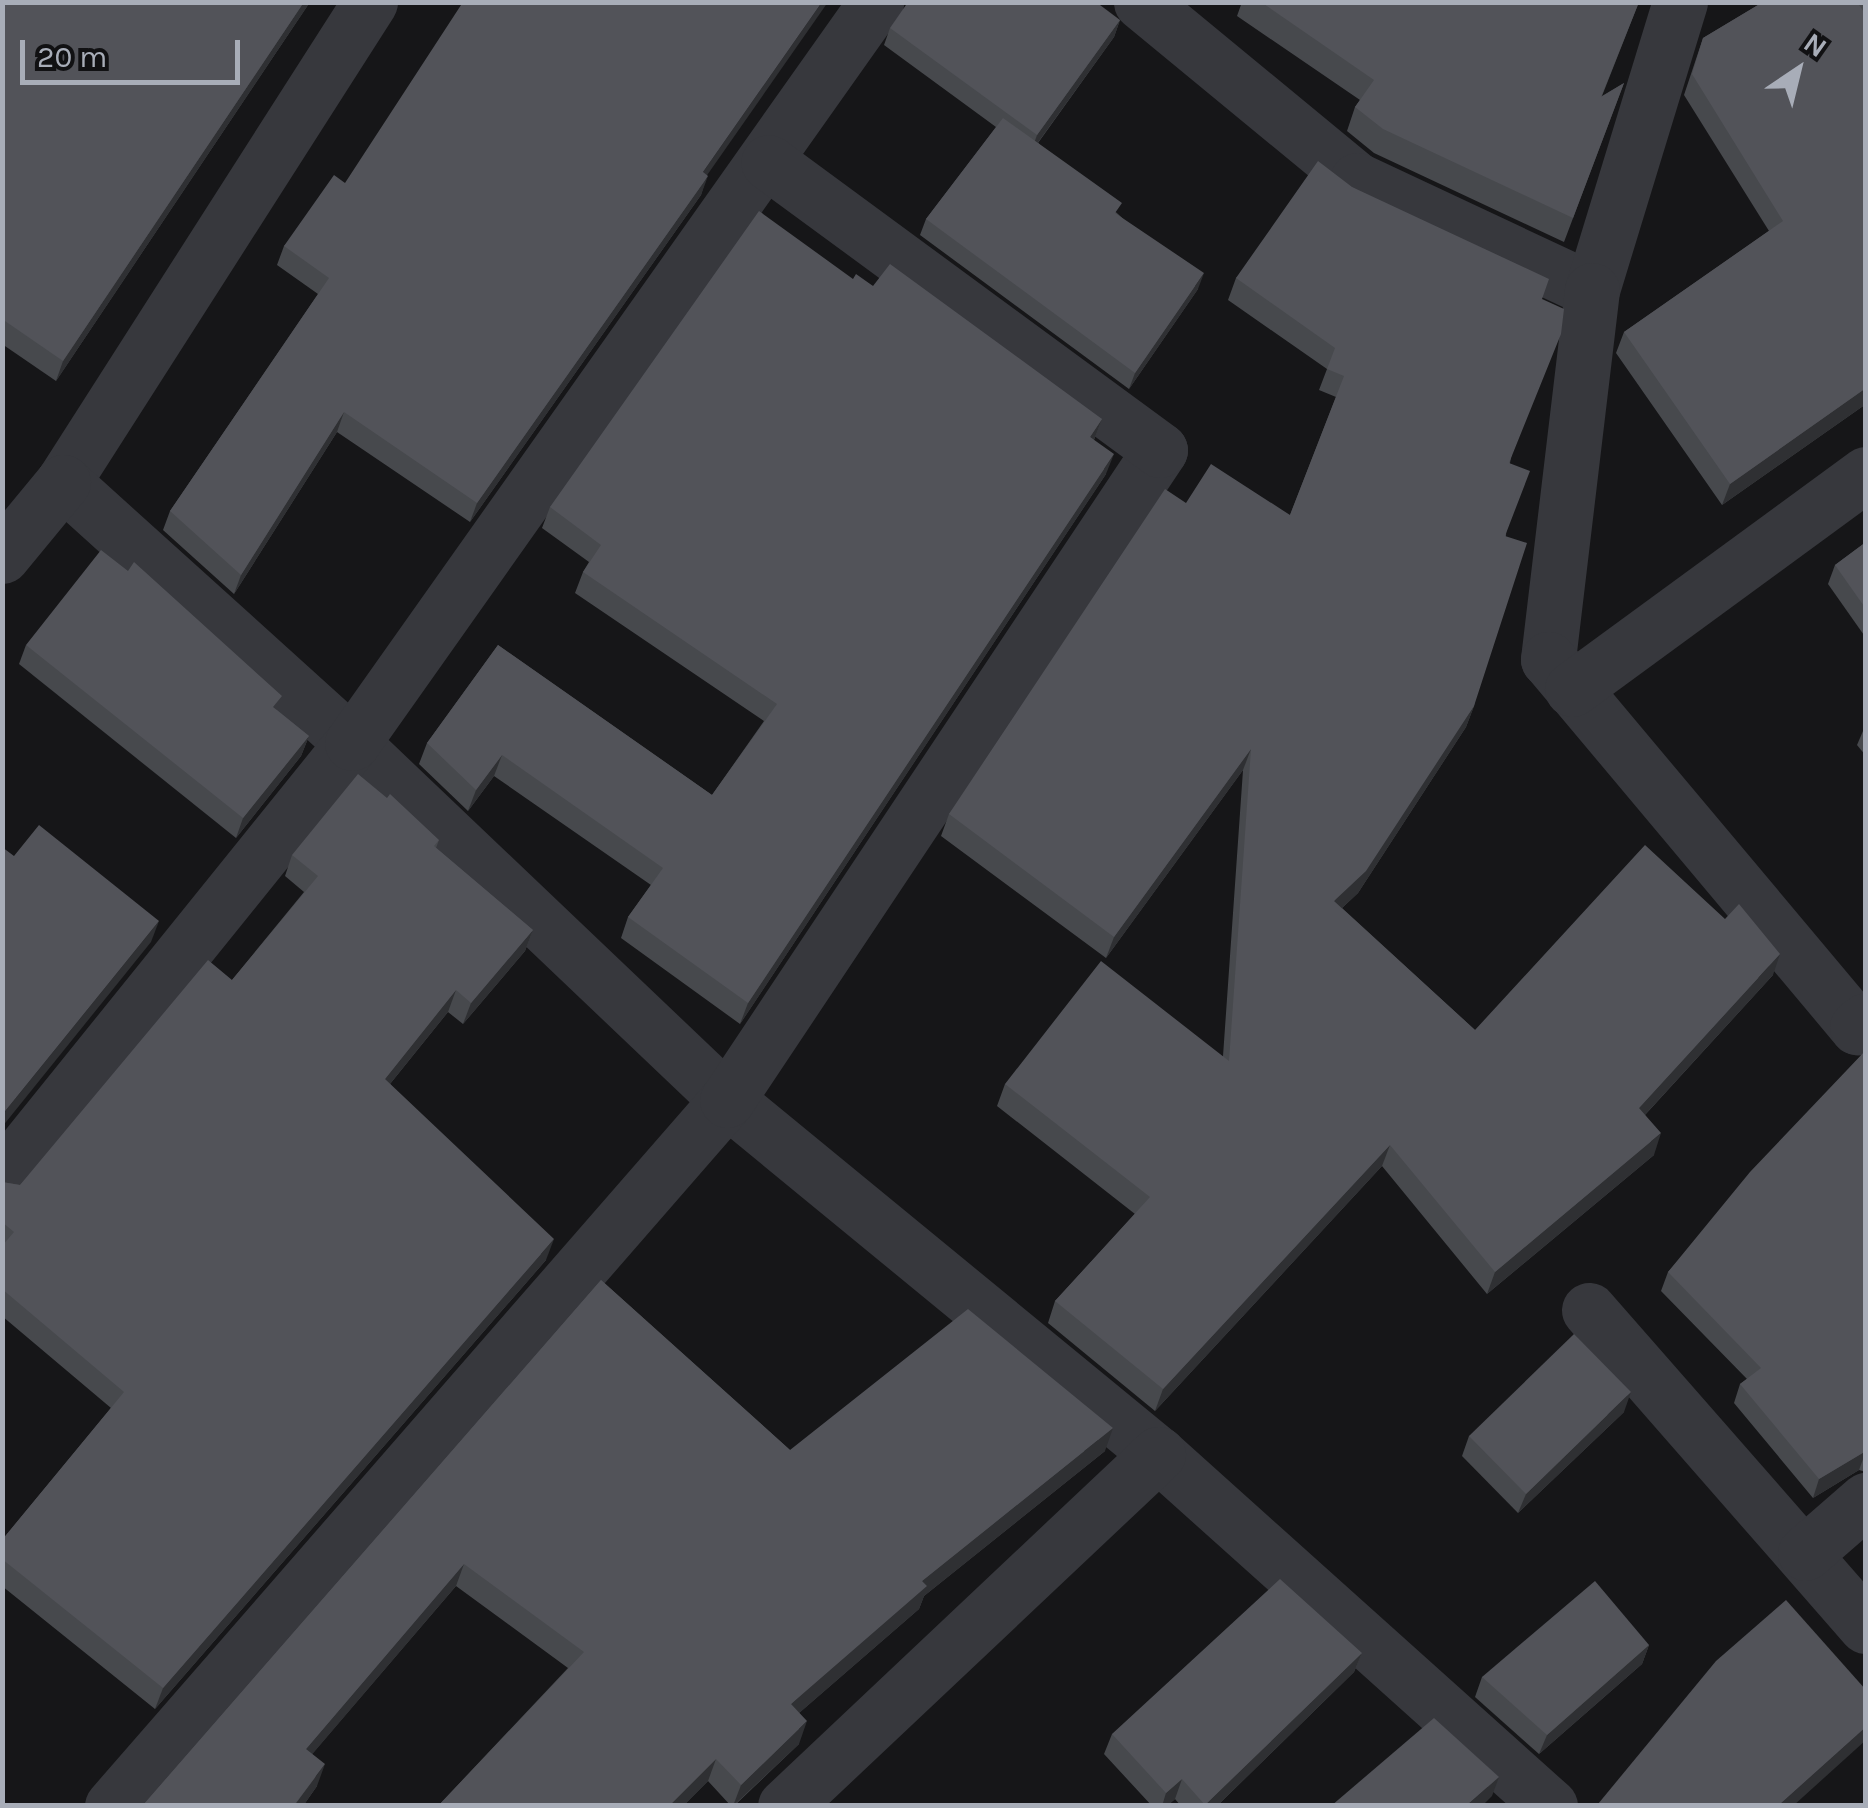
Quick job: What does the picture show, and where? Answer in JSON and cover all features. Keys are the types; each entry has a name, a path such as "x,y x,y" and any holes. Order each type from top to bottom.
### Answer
{"street":[{"path":"2,556 63,482 370,2"},
{"path":"2,1177 352,742 768,162 876,2"},
{"path":"1141,2 1356,180 1592,290"},
{"path":"1680,2 1592,290 1548,659 1857,1027 1866,1020"},
{"path":"112,1806 727,1100 1160,450 768,162"},
{"path":"1572,689 1866,474"},
{"path":"63,482 352,742 727,1100 1158,1454 1550,1806"},
{"path":"1589,1310 1866,1626"},
{"path":"786,1806 1158,1454"},
{"path":"1805,1554 1866,1500"}],"building":[{"path":"2,2 304,2 63,361 2,319"},
{"path":"463,2 822,2 703,172 708,176 477,503 344,412 241,575 170,511 329,278 284,246 334,175 345,183"},
{"path":"908,2 1096,2 1120,20 1037,135 890,28"},
{"path":"1261,2 1639,2 1601,97 1624,83 1573,218 1383,129 1355,107 1374,80"},
{"path":"1763,2 1857,2 1866,15 1866,388 1730,484 1624,332 1783,221 1692,74 1703,38"},
{"path":"1003,118 1122,203 1115,213 1204,273 1135,373 926,219"},
{"path":"1318,161 1352,187 1549,279 1542,299 1564,309 1561,334 1509,463 1530,471 1505,536 1527,543 1474,706 1366,871 1334,901 1475,1030 1645,845 1725,919 1739,904 1780,954 1639,1108 1661,1133 1495,1272 1390,1145 1163,1389 1055,1301 1150,1197 1005,1084 1101,961 1229,1061 1251,749 1114,937 949,814 1165,489 1186,503 1211,464 1290,515 1344,376 1327,369 1335,348 1236,278"},
{"path":"759,211 853,279 856,274 873,286 890,264 1102,419 1090,437 1114,454 748,1003 628,917 663,868 502,755 476,790 427,743 498,645 712,795 777,704 583,572 601,545 550,507"},
{"path":"1866,542 1866,609 1835,565"},
{"path":"101,550 128,571 134,562 282,696 273,707 309,736 243,818 26,645"},
{"path":"358,774 387,798 390,794 439,840 434,846 533,930 471,1003 456,990 385,1079 554,1239 163,1688 2,1559 2,1540 124,1392 2,1289 2,1246 14,1232 2,1222 2,1182 20,1185 208,960 232,980 318,876 292,855"},
{"path":"39,825 159,921 2,1115 2,847 14,856"},
{"path":"1866,1050 1866,1451 1819,1479 1740,1384 1761,1368 1668,1272 1750,1172"},
{"path":"601,1280 790,1450 968,1309 1113,1428 922,1581 927,1586 791,1704 807,1721 741,1785 716,1759 669,1806 438,1806 584,1652 464,1564 306,1749 325,1764 296,1806 140,1806 144,1804"},
{"path":"1574,1334 1631,1392 1526,1494 1469,1436"},
{"path":"1280,1579 1362,1653 1205,1805 1182,1779 1166,1793 1112,1734"},
{"path":"1595,1581 1649,1645 1547,1735 1482,1677"},
{"path":"1786,1600 1866,1690 1866,1727 1778,1806 1599,1806 1716,1661"},
{"path":"1434,1718 1499,1777 1466,1806 1331,1806"}]}
